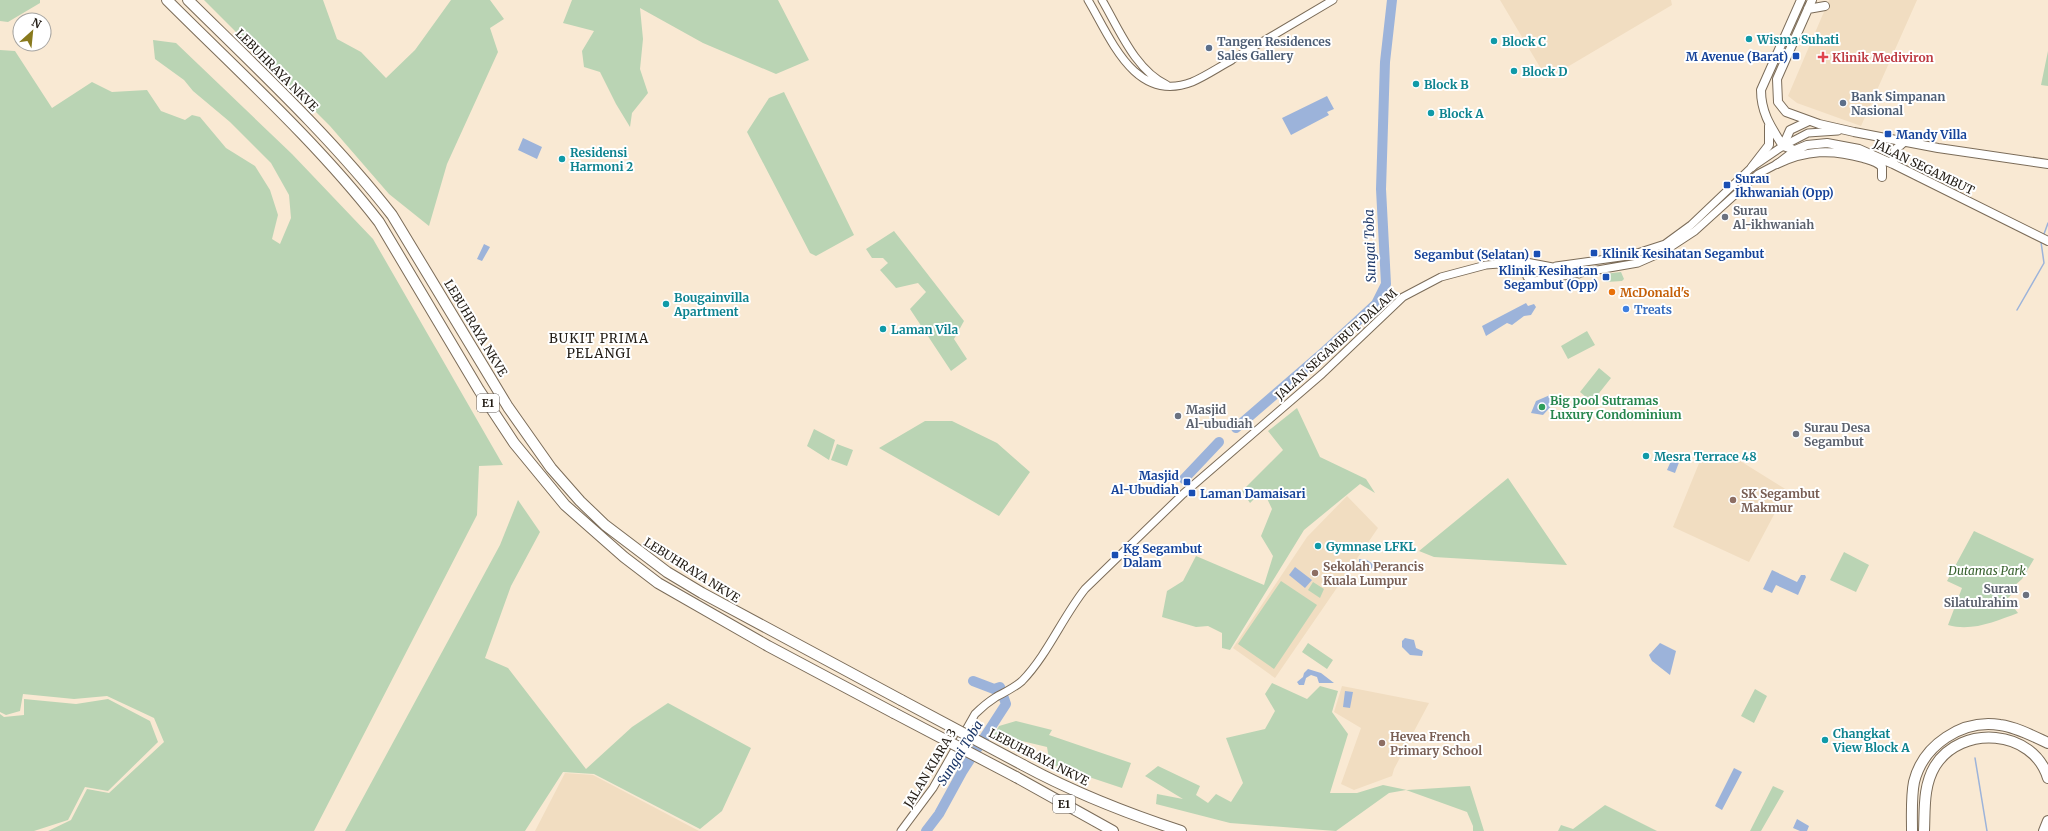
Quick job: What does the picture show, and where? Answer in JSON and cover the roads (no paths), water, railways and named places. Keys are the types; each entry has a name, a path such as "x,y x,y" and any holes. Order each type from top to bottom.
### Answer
{"highway":[{"name":"E1","path":"167,0 305,138 362,201 379,222 479,390 514,443 565,505 624,557 658,583 768,646 1016,777 1112,831"},
{"name":"LEBUHRAYA NKVE","path":"188,0 318,129 375,193 396,221 508,408 551,468 580,501 610,530 667,572 739,614 1057,783 1095,799 1181,831"},
{"path":"1912,827 1913,792 1917,775 1928,755 1935,746 1954,733 1971,725 1992,724 2007,726 2048,743"},
{"path":"1924,831 1926,787 1935,766 1948,752 1970,740 1990,736 2019,744 2034,754 2048,778"},
{"path":"2044,831 2048,821"}],"main road":[{"path":"1795,150 1783,146 1768,124 1761,104 1761,90 1801,0"},
{"path":"1789,28 1797,20 1805,0"},
{"name":"JALAN SEGAMBUT","path":"1812,0 1777,79 1776,93 1781,108 1792,115 1809,121 1854,132 2048,164"},
{"path":"1808,9 1825,6 1820,0"},
{"path":"1783,146 1790,130 1809,121"},
{"path":"1752,167 1769,145 1768,124"},
{"path":"1893,164 1895,150 1905,141"},
{"name":"JALAN SEGAMBUT","path":"1795,150 1817,144 1841,145 1859,149 1893,164 2048,241"},
{"path":"1777,164 1808,152 1836,152 1876,162 1882,167 1882,177"}],"street":[{"path":"1088,0 1130,67 1138,76 1155,86 1179,86 1198,78 1232,60 1333,0"},
{"path":"1102,0 1141,63 1154,78 1169,86"},
{"path":"1130,67 1137,71 1140,69 1141,63"},
{"path":"1551,267 1628,256 1665,244 1691,225 1752,167 1783,146 1808,132 1854,132"},
{"name":"JALAN SEGAMBUT DALAM","path":"975,714 997,696 1012,689 1034,667 1073,605 1095,580 1183,494 1322,374 1403,297 1441,276 1486,265 1524,262 1574,271 1579,274 1638,263 1663,252 1695,231 1758,174 1777,164 1795,150"},
{"path":"1524,262 1527,277 1534,281 1579,274"},
{"name":"JALAN KIARA 3","path":"902,831 933,788 975,714"}],"water":[{"path":"1327,96 1334,109 1327,112 1329,115 1291,135 1282,118"},
{"path":"523,138 542,147 537,159 518,150"},
{"path":"484,244 490,247 482,261 477,259"},
{"path":"1526,303 1528,306 1534,304 1536,307 1531,315 1524,316 1512,325 1507,323 1486,336 1482,326"},
{"name":"Big pool Sutramas Luxury Condominium","path":"1550,395 1556,401 1543,415 1531,413 1536,401"},
{"path":"1674,454 1681,457 1675,473 1667,470"},
{"path":"1359,559 1365,559 1375,565 1369,571 1359,566"},
{"path":"1295,567 1312,580 1305,588 1289,575"},
{"path":"1772,570 1797,582 1801,575 1805,575 1806,577 1798,595 1776,585 1772,593 1763,589"},
{"path":"1405,638 1414,640 1416,648 1423,651 1422,656 1410,655 1402,647 1402,641"},
{"path":"1660,643 1676,651 1670,675 1652,661 1649,655"},
{"path":"1308,669 1321,673 1334,683 1319,683 1317,677 1311,675 1306,678 1304,685 1299,685 1297,682 1303,677 1304,673"},
{"path":"1345,691 1353,692 1350,708 1343,707"},
{"path":"1734,768 1742,772 1722,810 1715,806"},
{"path":"1797,819 1809,826 1807,831 1800,831 1793,828"}],"waterway":[{"name":"Sungai Toba","path":"1236,428 1325,351 1376,304 1386,284 1381,189 1385,62 1392,0"},
{"path":"2044,234 2048,223"},
{"path":"2017,310 2044,263 2041,242"},
{"name":"Sungai Toba","path":"1184,479 1219,442"},
{"name":"Sungai Toba","path":"926,831 939,814 962,772 1006,704 1000,687 994,689 973,681"},
{"path":"1975,758 1987,831"}],"place":[{"name":"Wisma Suhati","path":"1749,39"},
{"name":"Block C","path":"1494,41"},
{"name":"Tangen Residences Sales Gallery","path":"1209,48"},
{"name":"M Avenue (Barat)","path":"1796,56"},
{"name":"Klinik Mediviron","path":"1823,57"},
{"name":"Block D","path":"1514,71"},
{"name":"Block B","path":"1416,84"},
{"name":"Bank Simpanan Nasional","path":"1843,103"},
{"name":"Block A","path":"1431,113"},
{"name":"Mandy Villa","path":"1888,134"},
{"name":"Residensi Harmoni 2","path":"562,159"},
{"name":"Surau Ikhwaniah (Opp)","path":"1727,185"},
{"name":"Surau Al-ikhwaniah","path":"1725,217"},
{"name":"Klinik Kesihatan Segambut","path":"1594,253"},
{"name":"Segambut (Selatan)","path":"1537,254"},
{"name":"Klinik Kesihatan Segambut (Opp)","path":"1606,277"},
{"name":"McDonald's","path":"1612,292"},
{"name":"Bougainvilla Apartment","path":"666,304"},
{"name":"Treats","path":"1626,309"},
{"name":"Laman Vila","path":"883,329"},
{"name":"Big pool Sutramas Luxury Condominium","path":"1542,407"},
{"name":"Masjid Al-ubudiah","path":"1178,416"},
{"name":"Surau Desa Segambut","path":"1796,434"},
{"name":"Mesra Terrace 48","path":"1646,456"},
{"name":"Masjid Al-Ubudiah","path":"1187,482"},
{"name":"Laman Damaisari","path":"1192,493"},
{"name":"SK Segambut Makmur","path":"1733,500"},
{"name":"Gymnase LFKL","path":"1318,546"},
{"name":"Kg Segambut Dalam","path":"1115,555"},
{"name":"Sekolah Perancis Kuala Lumpur","path":"1315,573"},
{"name":"Surau Silatulrahim","path":"2026,595"},
{"name":"Changkat View Block A","path":"1825,740"},
{"name":"Hevea French Primary School","path":"1382,743"}],"district":[{"name":"BUKIT PRIMA PELANGI","path":"599,346"}],"park label":[{"name":"Dutamas Park","path":"1987,570"}]}
